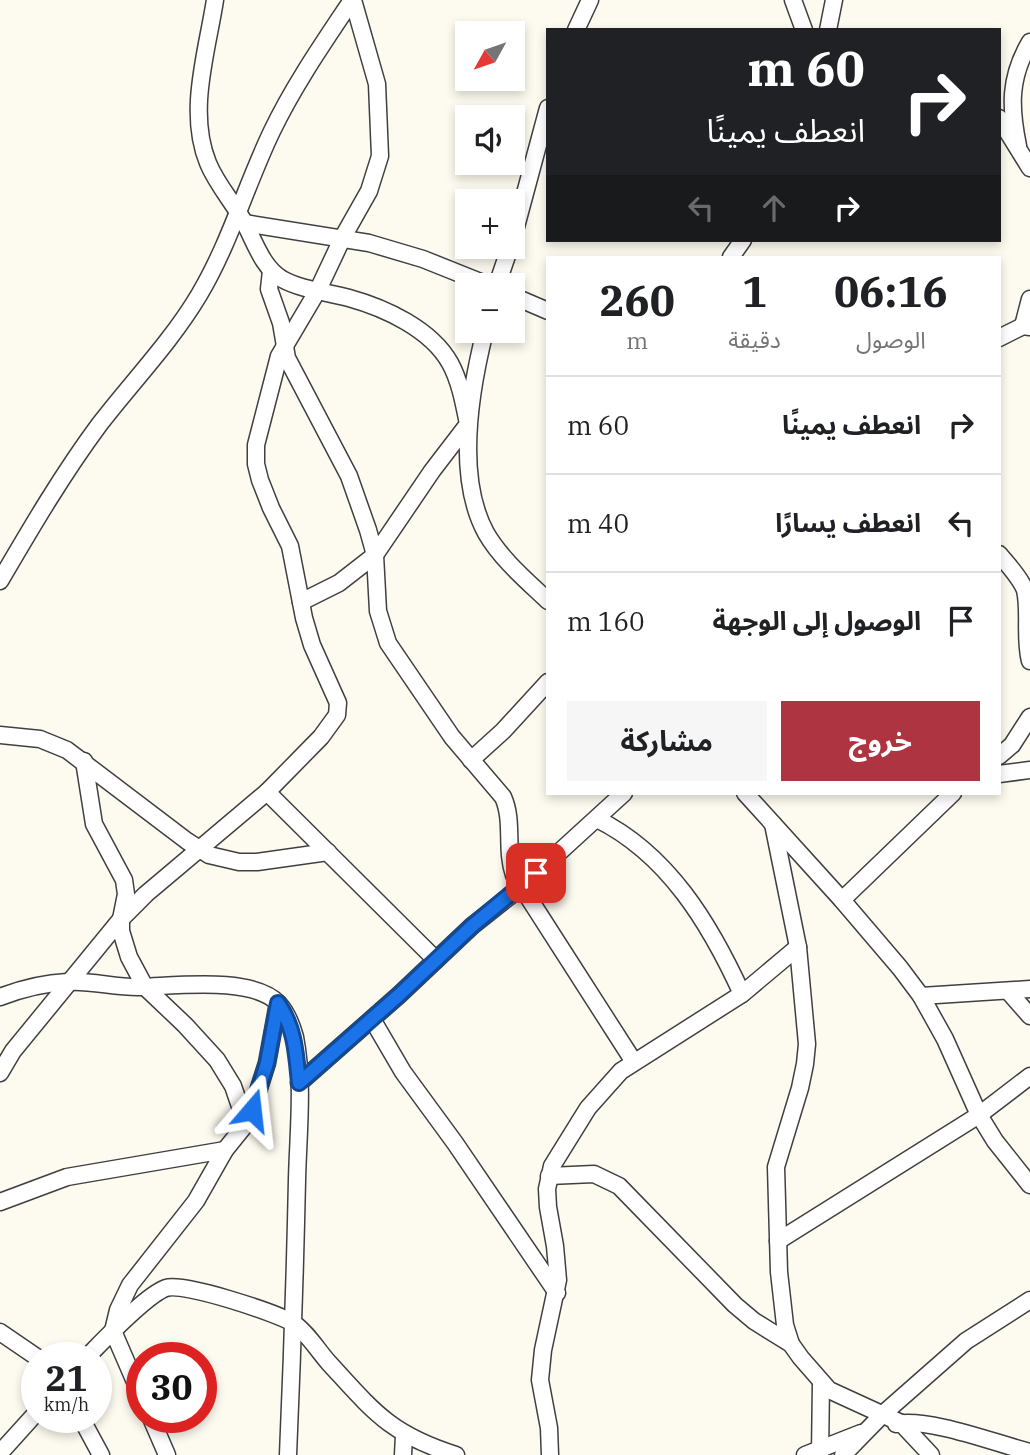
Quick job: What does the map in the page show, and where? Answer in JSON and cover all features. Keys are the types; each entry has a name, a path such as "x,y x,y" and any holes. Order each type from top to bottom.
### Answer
{"street":[{"path":"215,0 200,95 200,134 209,165 265,262 271,271 291,284 352,299 422,332 438,345 451,364 461,390 468,424 432,471 375,555 339,583 301,602"},
{"path":"0,581 79,452 198,297 242,218 272,130 318,51 353,0"},
{"path":"0,1073 13,1051 121,919 146,894 267,792 321,737 337,715 338,703 312,645 290,546 271,508 256,464 256,445 276,365 284,345 318,290 369,191 380,156 377,85 353,0"},
{"path":"577,28 590,0"},
{"path":"793,0 803,28"},
{"path":"828,28 834,0"},
{"path":"1018,146 1011,99 1016,75 1030,42"},
{"path":"525,193 546,115"},
{"path":"1001,121 1030,168"},
{"path":"242,218 343,237 422,259 458,273"},
{"path":"271,271 269,289 281,323 292,372 349,476 375,555 379,611 388,643 442,724 500,793 505,802 510,863 520,887 634,1062"},
{"path":"1001,337 1027,326 1030,299"},
{"path":"525,301 546,310"},
{"path":"482,343 472,382 468,424 470,474 478,514 497,548 546,599"},
{"path":"1001,556 1026,591 1027,650 1030,661"},
{"path":"471,760 503,731 546,684"},
{"path":"1001,754 1012,745 1030,717"},
{"path":"0,734 54,743 84,761 199,850 223,859 239,862 280,860 328,852"},
{"path":"84,761 94,824 124,880 126,894 121,919 122,938 145,987 217,1060 233,1086 246,1124"},
{"path":"1001,774 1030,770"},
{"path":"267,792 436,960"},
{"path":"299,1083 622,795"},
{"path":"747,795 842,901 921,996 945,1039 979,1115 1000,1149 1030,1185"},
{"path":"842,901 951,795"},
{"path":"597,819 636,841 685,894 721,948 742,994"},
{"path":"773,824 798,947 807,1044 800,1088 776,1167 782,1314 792,1344 821,1382 840,1396 901,1423 956,1432 1030,1452"},
{"path":"550,1455 549,1428 540,1380 543,1350 557,1293 558,1263 548,1207 549,1175 562,1147 605,1087 634,1062 742,994 798,947"},
{"path":"0,997 26,989 69,982 145,987 229,986 265,994 278,1003 295,1038 299,1083 294,1324 288,1455"},
{"path":"921,996 1030,989"},
{"path":"1008,991 1030,1016"},
{"path":"126,1361 113,1331 123,1298 130,1285 196,1201 225,1150 246,1124 267,1063 278,1003"},
{"path":"372,1019 403,1072 557,1293"},
{"path":"778,1241 979,1115 1030,1076"},
{"path":"0,1202 67,1177 225,1150"},
{"path":"549,1175 594,1174 619,1186 735,1305 754,1321 792,1344"},
{"path":"102,1342 153,1296 167,1287 192,1289 235,1301 294,1324 377,1415 404,1434 456,1455"},
{"path":"843,1455 883,1414 966,1341 1030,1300"},
{"path":"0,1332 21,1346"},
{"path":"820,1452 821,1382"},
{"path":"804,1455 820,1452 870,1429 901,1423"},
{"path":"901,1423 930,1455"},
{"path":"0,1453 21,1430"},
{"path":"90,1433 102,1455"},
{"path":"157,1433 167,1455"},
{"path":"403,1455 404,1434"}],"route":[{"path":"252,1110 267,1063 278,1003 295,1038 299,1083 472,926 536,873"}]}
